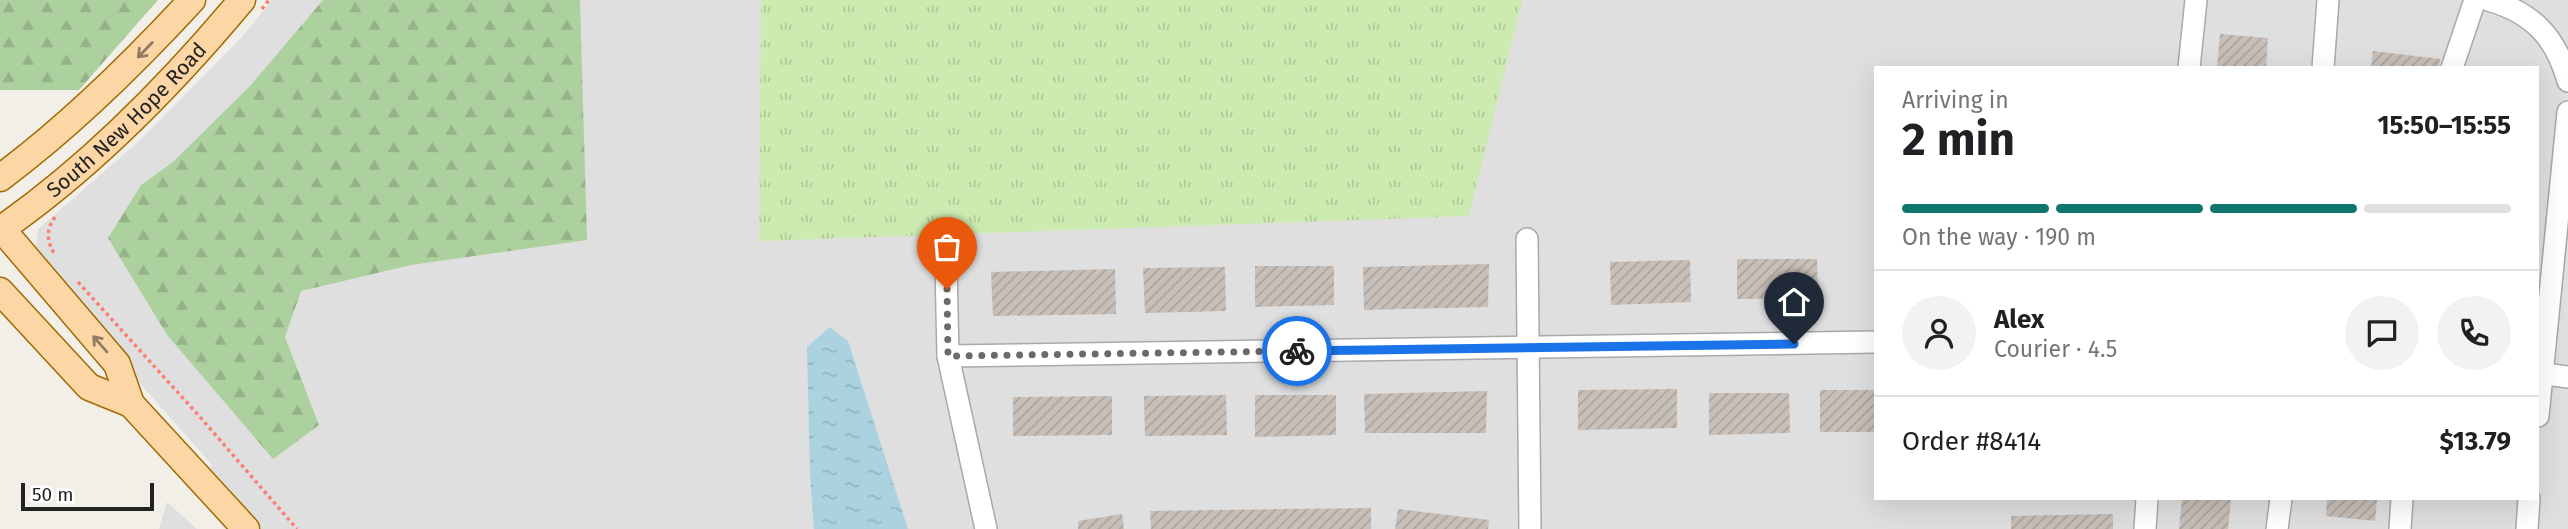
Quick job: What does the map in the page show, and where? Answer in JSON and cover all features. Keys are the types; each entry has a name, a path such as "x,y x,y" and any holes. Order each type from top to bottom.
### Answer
{"main road":[{"name":"South New Hope Road","path":"0,178 39,149 144,52 192,0"},
{"name":"South New Hope Road","path":"1,229 37,204 121,131 249,8"},
{"path":"1,229 117,364 131,404 246,529"},
{"path":"0,291 89,387 131,404"}],"street":[{"path":"2189,66 2196,0"},
{"path":"2323,66 2328,0"},
{"path":"2453,66 2475,0"},
{"path":"2488,0 2533,20 2553,45 2568,81"},
{"path":"2539,395 2568,111"},
{"path":"1527,239 1530,529"},
{"path":"946,265 948,356 986,529"},
{"path":"948,356 1874,342"},
{"path":"2540,374 2568,377"},
{"path":"2145,529 2147,500"},
{"path":"2277,529 2281,500"},
{"path":"2400,529 2402,500"},
{"path":"2526,529 2529,500"}],"path":[{"path":"249,8 269,0"},
{"path":"60,262 52,251 48,228 62,209"},
{"path":"38,231 48,233"},
{"path":"78,282 297,529"}],"shaded area":[{"path":"272,0 2568,0 2568,529 259,529 204,476 212,465 34,263 38,229 137,143 240,39"},
{"path":"167,502 197,529 159,529"}],"green space":[{"path":"0,0 158,0 79,90 0,90"},
{"path":"323,0 580,0 587,240 411,265 301,291 285,337 319,425 273,459 167,335 108,238 141,185 173,162 250,86"},
{"path":"761,0 1522,0 1469,216 759,241"}],"water":[{"path":"830,327 848,341 908,529 814,529 807,347"}],"building":[{"path":"2220,34 2268,38 2266,66 2217,66"},
{"path":"2373,51 2440,59 2439,66 2371,66"},
{"path":"1737,259 1817,259 1818,298 1737,299"},
{"path":"1690,260 1691,302 1611,305 1610,262"},
{"path":"1489,264 1488,307 1364,310 1363,267"},
{"path":"1255,266 1334,266 1334,305 1255,307"},
{"path":"1225,267 1226,311 1145,313 1143,268"},
{"path":"1115,269 1116,314 993,316 991,272"},
{"path":"1677,389 1677,428 1578,430 1578,390"},
{"path":"1820,390 1874,390 1874,432 1820,432"},
{"path":"1487,391 1486,433 1365,433 1364,394"},
{"path":"1709,393 1789,393 1790,433 1709,435"},
{"path":"1226,395 1227,435 1145,436 1144,396"},
{"path":"1255,395 1336,395 1336,435 1255,437"},
{"path":"1112,396 1112,435 1013,436 1013,397"},
{"path":"2182,500 2231,500 2228,529 2179,529"},
{"path":"2327,500 2377,500 2375,521 2326,516"},
{"path":"1371,508 1371,529 1151,529 1150,511"},
{"path":"1398,509 1489,520 1488,529 1395,529"},
{"path":"1122,514 1124,529 1078,529 1078,521"},
{"path":"2113,514 2113,529 2011,529 2011,516"}],"way so far":[{"path":"947,289 948,356 1297,351"}],"route":[{"path":"1297,351 1794,344"}]}
